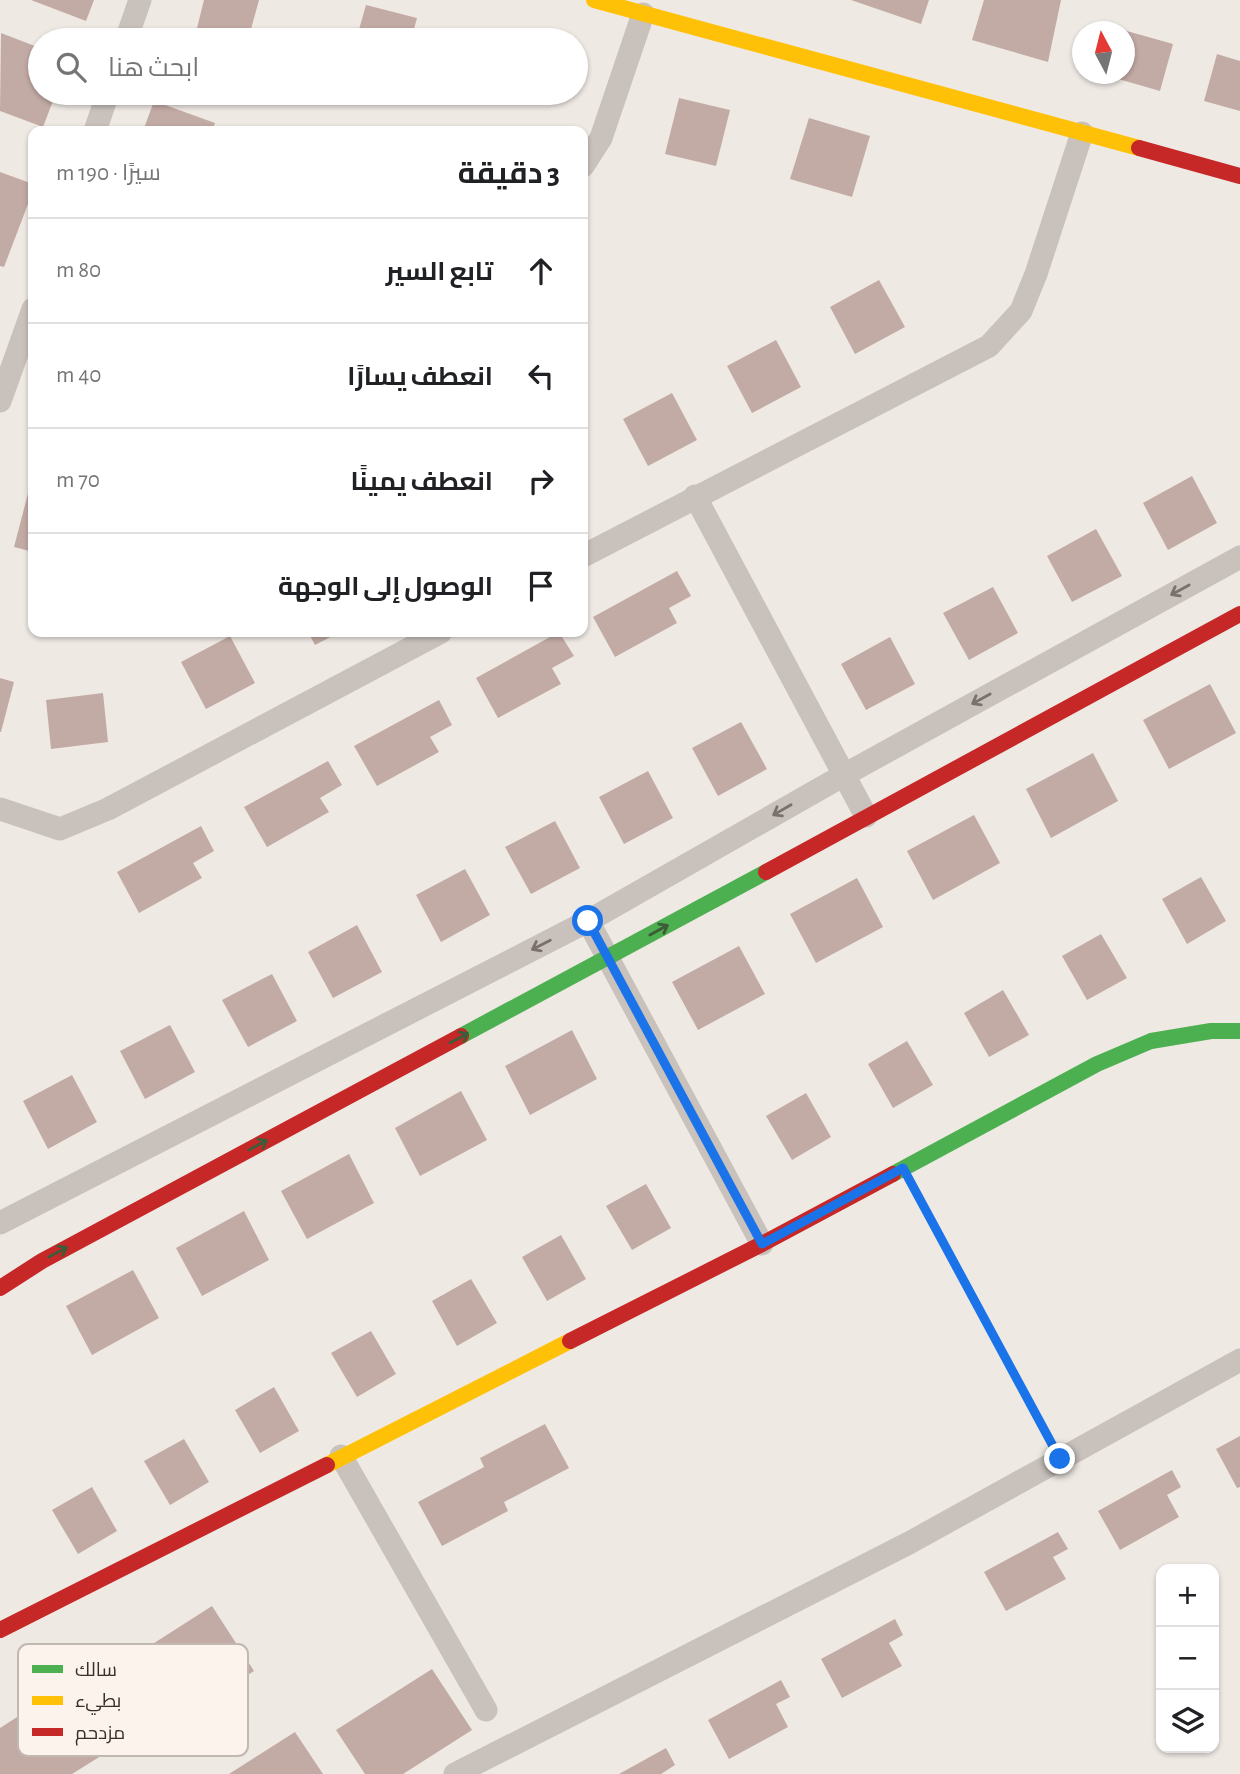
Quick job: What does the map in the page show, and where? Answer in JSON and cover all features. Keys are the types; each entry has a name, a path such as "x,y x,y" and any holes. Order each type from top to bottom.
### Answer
{"street":[{"path":"130,28 140,0"},
{"path":"593,0 1240,176"},
{"path":"588,158 601,138 643,14"},
{"path":"97,126 104,105"},
{"path":"588,553 989,346 1021,312 1082,133"},
{"path":"0,401 27,346"},
{"path":"695,496 866,816"},
{"path":"0,1223 588,921 844,775 1240,557"},
{"path":"0,1288 42,1261 1240,614"},
{"path":"0,809 60,829 108,809 432,637"},
{"path":"588,921 762,1244"},
{"path":"0,1630 762,1244 1097,1064 1151,1041 1212,1031 1240,1031"},
{"path":"455,1774 909,1543 1240,1360"},
{"path":"341,1456 486,1710"}],"path":[{"path":"903,1168 1060,1459"}],"building":[{"path":"31,0 94,0 86,21"},
{"path":"204,0 259,0 251,28 197,28"},
{"path":"851,0 929,0 921,24"},
{"path":"984,0 1061,0 1048,62 972,40"},
{"path":"366,5 417,18 414,28 359,28"},
{"path":"1,33 28,43 28,105 51,105 43,126 0,111"},
{"path":"1135,33 1173,44 1160,91 1135,84"},
{"path":"1217,54 1240,61 1240,111 1204,101"},
{"path":"679,98 730,110 716,166 665,154"},
{"path":"153,105 165,105 215,123 214,126 145,126"},
{"path":"809,118 870,136 852,197 790,179"},
{"path":"0,172 28,182 28,204 4,267 0,266"},
{"path":"879,280 905,327 855,354 830,307"},
{"path":"776,340 801,387 752,413 727,366"},
{"path":"672,393 697,440 648,466 623,419"},
{"path":"1192,476 1217,523 1168,550 1143,503"},
{"path":"28,493 28,551 14,547"},
{"path":"1096,529 1122,576 1072,602 1047,556"},
{"path":"677,571 691,596 669,608 677,623 615,657 593,617"},
{"path":"993,587 1018,633 969,660 943,613"},
{"path":"231,637 255,683 206,709 181,662"},
{"path":"311,637 330,637 315,645"},
{"path":"550,637 562,637 574,656 552,668 561,684 498,718 476,678"},
{"path":"890,637 915,684 866,710 841,664"},
{"path":"0,678 14,682 1,732 0,732"},
{"path":"1210,684 1236,733 1169,769 1143,720"},
{"path":"103,693 108,742 51,749 46,700"},
{"path":"439,700 452,725 430,737 439,752 377,786 354,746"},
{"path":"741,722 767,769 718,796 692,748"},
{"path":"1093,753 1118,801 1051,838 1026,789"},
{"path":"328,761 342,785 320,798 329,812 267,847 244,807"},
{"path":"648,771 673,818 624,844 599,797"},
{"path":"974,815 1000,863 933,900 907,851"},
{"path":"555,821 580,868 531,894 505,847"},
{"path":"201,826 214,851 193,863 202,878 139,913 117,872"},
{"path":"465,869 490,915 441,942 416,895"},
{"path":"1201,877 1226,921 1187,944 1162,899"},
{"path":"857,878 883,927 816,963 790,914"},
{"path":"357,925 382,972 333,998 308,952"},
{"path":"1101,934 1127,978 1087,1000 1062,956"},
{"path":"739,946 765,994 698,1030 672,982"},
{"path":"272,974 297,1021 248,1047 222,1000"},
{"path":"1003,990 1029,1035 989,1057 964,1013"},
{"path":"170,1025 195,1072 145,1099 120,1051"},
{"path":"572,1030 597,1079 530,1115 505,1066"},
{"path":"907,1041 933,1085 893,1108 868,1064"},
{"path":"72,1075 97,1122 48,1149 23,1101"},
{"path":"461,1091 487,1140 420,1176 395,1128"},
{"path":"806,1093 831,1137 792,1160 766,1116"},
{"path":"349,1154 374,1203 307,1239 281,1191"},
{"path":"646,1184 671,1228 632,1250 606,1206"},
{"path":"244,1211 269,1260 202,1296 176,1248"},
{"path":"561,1235 586,1279 547,1301 522,1257"},
{"path":"133,1270 159,1318 92,1355 66,1306"},
{"path":"471,1279 497,1323 457,1346 432,1301"},
{"path":"371,1331 396,1374 357,1397 331,1353"},
{"path":"274,1387 299,1431 260,1453 235,1410"},
{"path":"545,1424 569,1468 504,1502 508,1511 442,1546 418,1502 484,1467 480,1458"},
{"path":"1240,1436 1240,1487 1237,1488 1216,1449"},
{"path":"184,1439 209,1482 170,1505 144,1461"},
{"path":"1172,1470 1181,1487 1167,1495 1179,1517 1120,1550 1098,1511"},
{"path":"92,1487 117,1531 78,1554 52,1510"},
{"path":"1058,1532 1068,1549 1053,1557 1066,1579 1006,1611 984,1572"},
{"path":"212,1606 237,1644 153,1644"},
{"path":"895,1619 903,1635 889,1643 902,1666 842,1698 821,1659"},
{"path":"248,1662 254,1671 248,1675"},
{"path":"432,1669 472,1730 403,1774 365,1774 336,1730"},
{"path":"781,1680 790,1697 776,1704 788,1727 729,1759 708,1720"},
{"path":"18,1716 18,1756 101,1756 72,1774 0,1774 0,1728"},
{"path":"295,1732 323,1774 229,1774"},
{"path":"666,1748 675,1765 661,1774 619,1774"}],"traffic: fast":[{"path":"461,1036 766,872"},
{"path":"893,1174 1097,1064 1151,1041 1211,1031 1240,1031"}],"traffic: slow":[{"path":"594,0 1139,148"},
{"path":"327,1465 570,1341"}],"traffic: jam":[{"path":"1139,148 1240,176"},
{"path":"766,872 1240,614"},
{"path":"0,1288 42,1261 461,1036"},
{"path":"570,1341 893,1174"},
{"path":"0,1630 327,1465"}],"route":[{"path":"588,921 762,1244 903,1168 1060,1459"}]}
